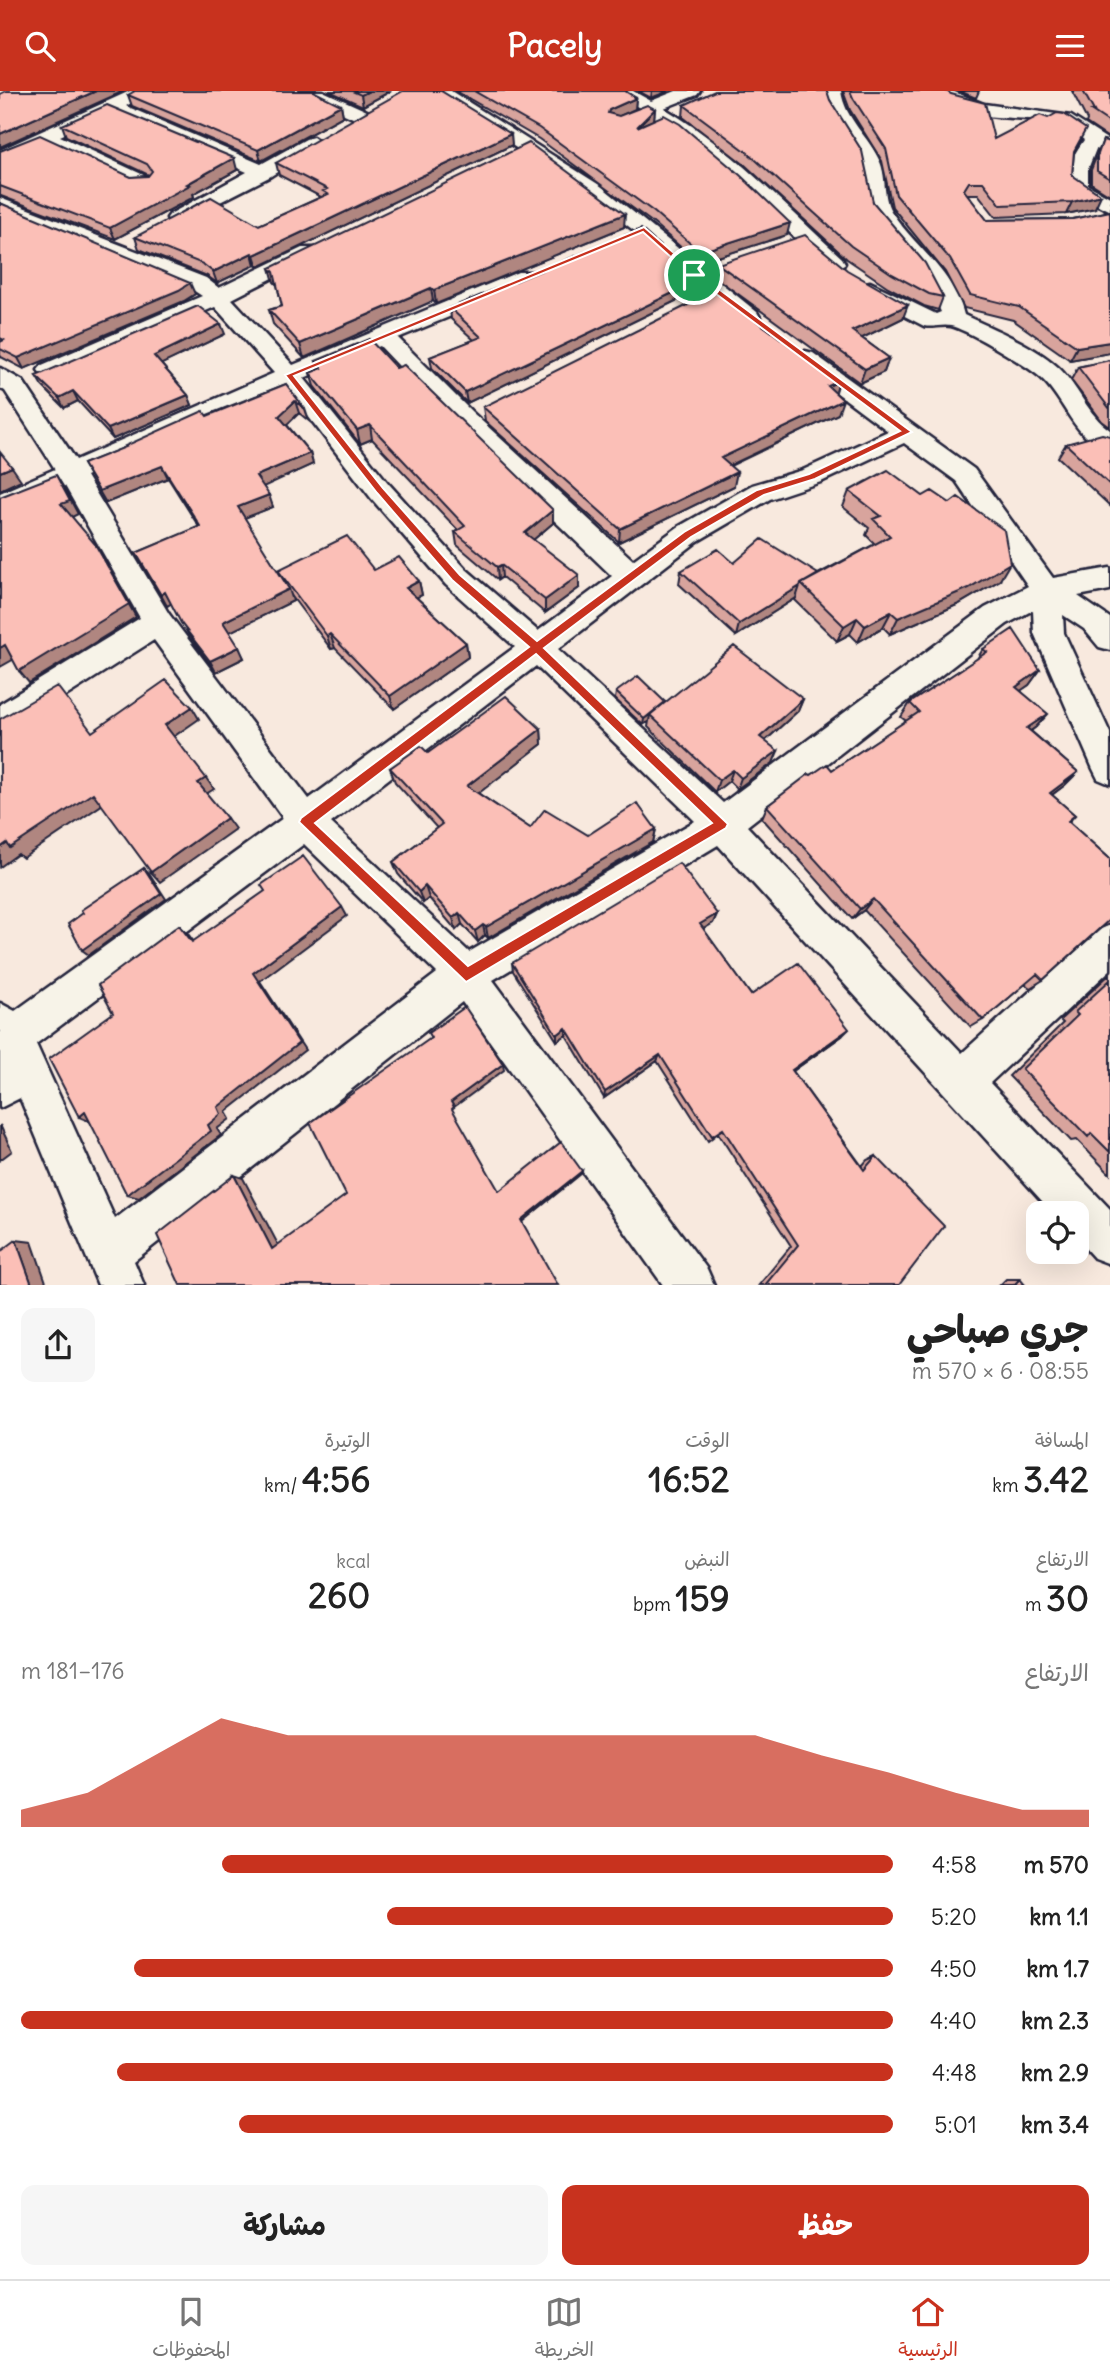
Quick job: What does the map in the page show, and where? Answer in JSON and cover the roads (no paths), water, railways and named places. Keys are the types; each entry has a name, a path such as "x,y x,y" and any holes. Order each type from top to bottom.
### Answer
{"street":[{"path":"0,157 144,91"},
{"path":"165,224 264,172 367,112 309,91"},
{"path":"439,91 531,145 644,229 715,293 965,475 1046,590 1095,621 1110,638"},
{"path":"621,91 686,128 747,180 805,238 850,276 882,297 932,321 950,317 1014,349 1051,373 1091,429 1110,442"},
{"path":"652,107 691,91"},
{"path":"832,91 835,110 868,157 873,169 877,204 884,217 938,283 951,304 953,315 950,317"},
{"path":"940,91 957,103 985,110 1065,120 1078,125 1101,145 1084,151 1077,171 1079,188 1110,205"},
{"path":"1059,101 1065,120"},
{"path":"111,106 264,172"},
{"path":"45,137 143,182"},
{"path":"506,157 531,145"},
{"path":"0,204 128,244 218,296 289,375 380,491 456,577 537,648 722,824 1110,1242"},
{"path":"619,239 644,229"},
{"path":"781,246 805,238"},
{"path":"331,242 218,296 7,381 70,471 158,622 306,822 466,975 691,1285"},
{"path":"694,275 719,267"},
{"path":"0,504 289,375 544,270"},
{"path":"691,305 715,293"},
{"path":"382,335 463,418 632,577"},
{"path":"1051,373 1074,369"},
{"path":"463,418 487,407"},
{"path":"907,432 812,476 761,492 688,534 306,822 9,1054 114,1269 466,975 722,824 996,617 1046,590 1110,579"},
{"path":"1046,590 1049,633 1110,769"},
{"path":"0,721 158,622"},
{"path":"960,1083 1110,944"}]}
